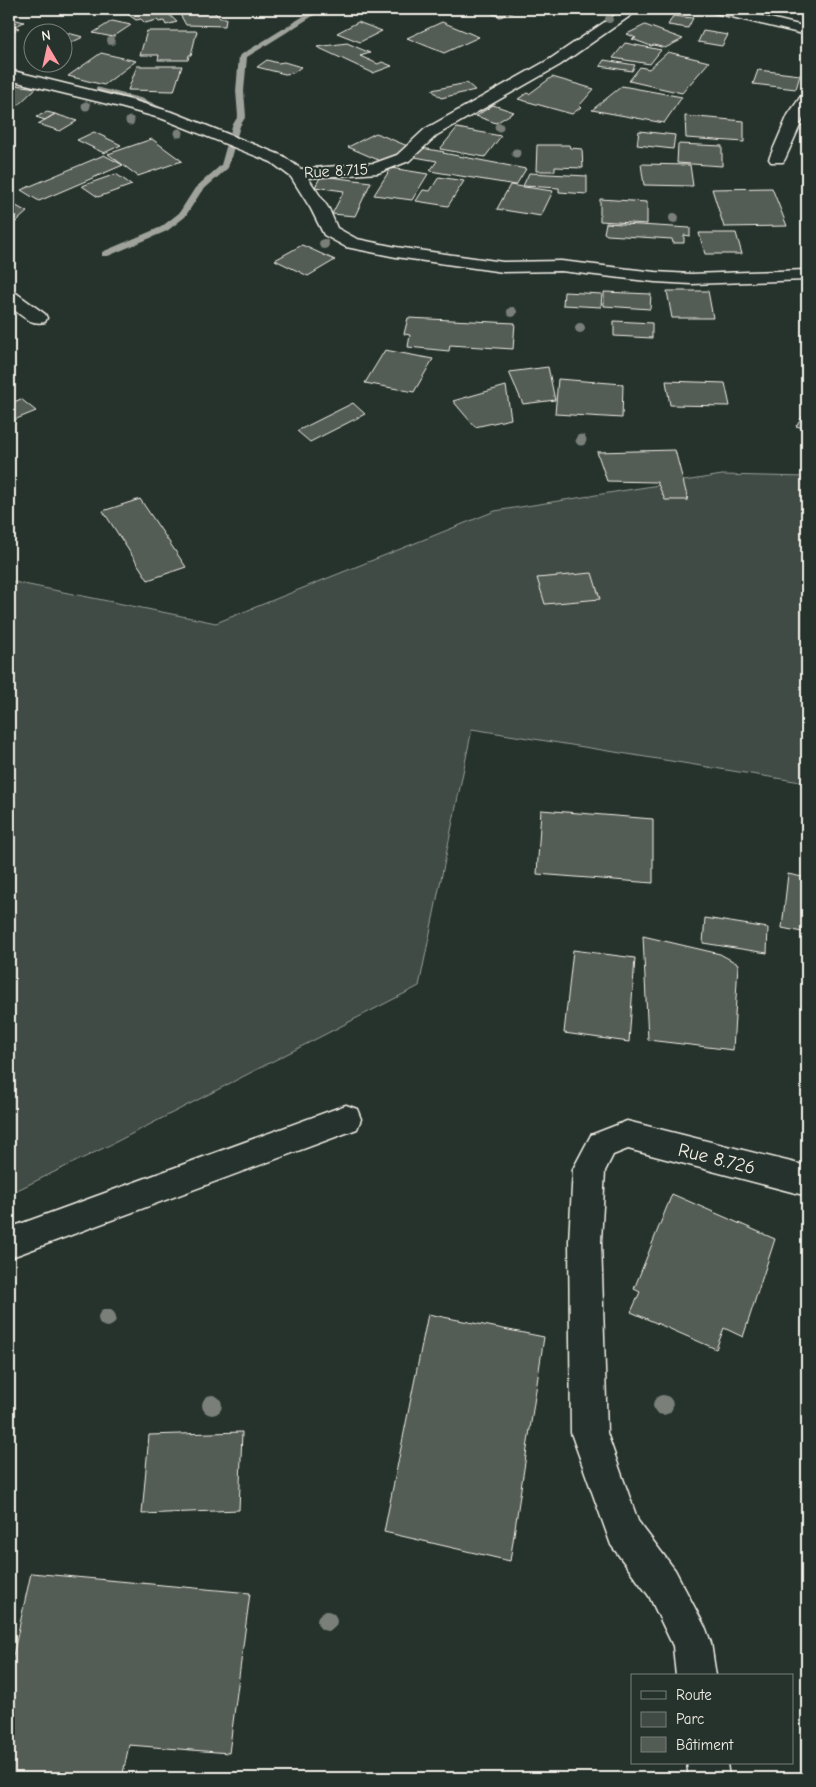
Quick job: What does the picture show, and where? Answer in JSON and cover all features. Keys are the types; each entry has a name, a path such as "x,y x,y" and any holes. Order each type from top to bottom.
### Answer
{"street":[{"name":"Rue 8.715","path":"9,75 169,116 277,159 297,174 378,168 403,158 431,132 555,62 633,9"},
{"path":"716,9 807,31"},
{"path":"777,158 796,115 807,99"},
{"path":"297,174 320,209 330,231 338,238 361,245 503,267 561,266 646,276 691,278 807,275"},
{"path":"9,297 38,318"},
{"path":"9,1243 346,1119"},
{"name":"Rue 8.726","path":"696,1674 692,1643 662,1584 624,1532 589,1433 585,1241 589,1169 602,1145 628,1135 807,1180"},
{"path":"707,1764 709,1778"}],"green space":[{"path":"722,475 807,477 807,783 472,729 419,986 110,1145 9,1194 9,581 216,623 495,511"}],"building":[{"path":"144,9 163,9 177,22 166,25 164,21 159,22 157,20 145,23 141,19 136,20 126,13"},
{"path":"177,9 211,9 220,18 226,18 225,26 186,25"},
{"path":"482,9 505,9 513,12 500,17"},
{"path":"673,16 693,18 688,28 668,25"},
{"path":"9,18 24,22 14,27 19,28 9,34"},
{"path":"112,21 131,25 113,37 93,33"},
{"path":"358,22 382,31 360,42 337,33"},
{"path":"442,22 479,37 444,53 407,38"},
{"path":"645,25 683,39 665,48 651,46 632,39 636,38 627,34"},
{"path":"147,31 197,31 188,60 158,60 159,55 140,55"},
{"path":"703,31 728,35 722,46 698,42"},
{"path":"72,34 83,37 72,42"},
{"path":"347,43 370,53 360,56 378,64 382,62 392,66 373,73 317,47"},
{"path":"625,43 661,50 650,64 613,58"},
{"path":"668,52 709,62 682,93 629,81 640,67 649,69"},
{"path":"101,53 136,61 104,85 68,76"},
{"path":"267,60 301,67 293,73 285,74 257,67"},
{"path":"604,60 635,65 632,71 600,66"},
{"path":"137,66 182,66 174,91 128,90"},
{"path":"758,70 800,75 796,89 753,84"},
{"path":"552,77 594,89 579,106 581,107 572,114 518,99 527,93 529,94"},
{"path":"467,83 475,90 441,98 432,90"},
{"path":"9,84 36,88 17,106 9,105"},
{"path":"622,86 682,97 664,123 592,110"},
{"path":"493,105 514,112 496,123 476,116"},
{"path":"47,112 55,114 45,120 36,117"},
{"path":"55,114 77,121 60,131 38,124"},
{"path":"685,116 744,121 744,142 686,138"},
{"path":"457,128 501,136 485,157 440,149"},
{"path":"639,131 675,135 673,149 637,145"},
{"path":"94,132 121,145 104,153 77,140"},
{"path":"376,133 410,147 383,162 348,147"},
{"path":"152,139 182,161 138,176 108,154"},
{"path":"678,144 722,146 722,166 677,163"},
{"path":"537,145 569,145 570,148 582,149 583,168 555,167 555,171 536,171"},
{"path":"422,148 526,169 516,185 430,171 437,161 415,157"},
{"path":"104,155 123,165 39,201 21,190"},
{"path":"641,164 690,165 693,186 644,185"},
{"path":"391,168 428,174 412,200 374,195"},
{"path":"529,173 587,176 587,194 559,192 559,188 523,186"},
{"path":"116,174 132,185 98,197 82,186"},
{"path":"321,176 371,182 355,216 332,214 344,191 315,187"},
{"path":"439,177 464,181 448,206 416,201 423,190 430,191"},
{"path":"510,185 553,191 541,216 497,209"},
{"path":"772,188 787,226 724,227 712,189"},
{"path":"600,199 647,202 647,224 600,221"},
{"path":"9,202 27,212 9,228"},
{"path":"606,223 690,228 690,236 684,235 684,243 673,243 672,239 607,235 604,233"},
{"path":"699,233 736,233 742,254 705,254"},
{"path":"302,245 335,260 308,276 275,260"},
{"path":"667,291 708,291 713,318 672,318"},
{"path":"564,292 602,294 601,307 563,305"},
{"path":"604,292 651,294 650,309 604,306"},
{"path":"408,318 515,323 513,349 450,345 449,351 408,347 410,335 404,334"},
{"path":"614,321 652,323 652,338 614,336"},
{"path":"385,350 433,359 414,392 365,383"},
{"path":"548,367 555,400 523,404 509,372"},
{"path":"558,379 623,384 622,418 555,414"},
{"path":"666,381 725,383 730,406 670,405"},
{"path":"506,386 511,419 475,427 453,401"},
{"path":"21,399 36,411 9,422 9,404"},
{"path":"353,403 365,414 310,442 297,431"},
{"path":"806,411 807,429 796,426"},
{"path":"675,450 688,500 665,500 657,482 607,481 597,452"},
{"path":"140,499 186,567 148,580 103,511"},
{"path":"592,573 600,599 545,604 537,578"},
{"path":"541,810 653,819 653,883 537,874"},
{"path":"788,874 807,878 807,933 782,928"},
{"path":"705,918 768,928 767,953 703,943"},
{"path":"643,936 720,954 738,964 733,1050 648,1040"},
{"path":"573,950 635,958 629,1042 564,1033"},
{"path":"672,1194 775,1239 743,1337 724,1328 716,1349 631,1312 640,1292 634,1289"},
{"path":"428,1314 544,1337 510,1561 384,1532"},
{"path":"242,1432 239,1510 142,1514 149,1435"},
{"path":"31,1573 250,1593 229,1753 129,1745 122,1778 9,1778 9,1674"},
{"path":"801,1735 807,1736 807,1778 801,1778"}],"waterway":[{"path":"105,254 164,229 182,215 198,190 225,166 236,126 242,116 240,91 243,56 320,9"},
{"path":"99,89 141,101 171,114"}]}
